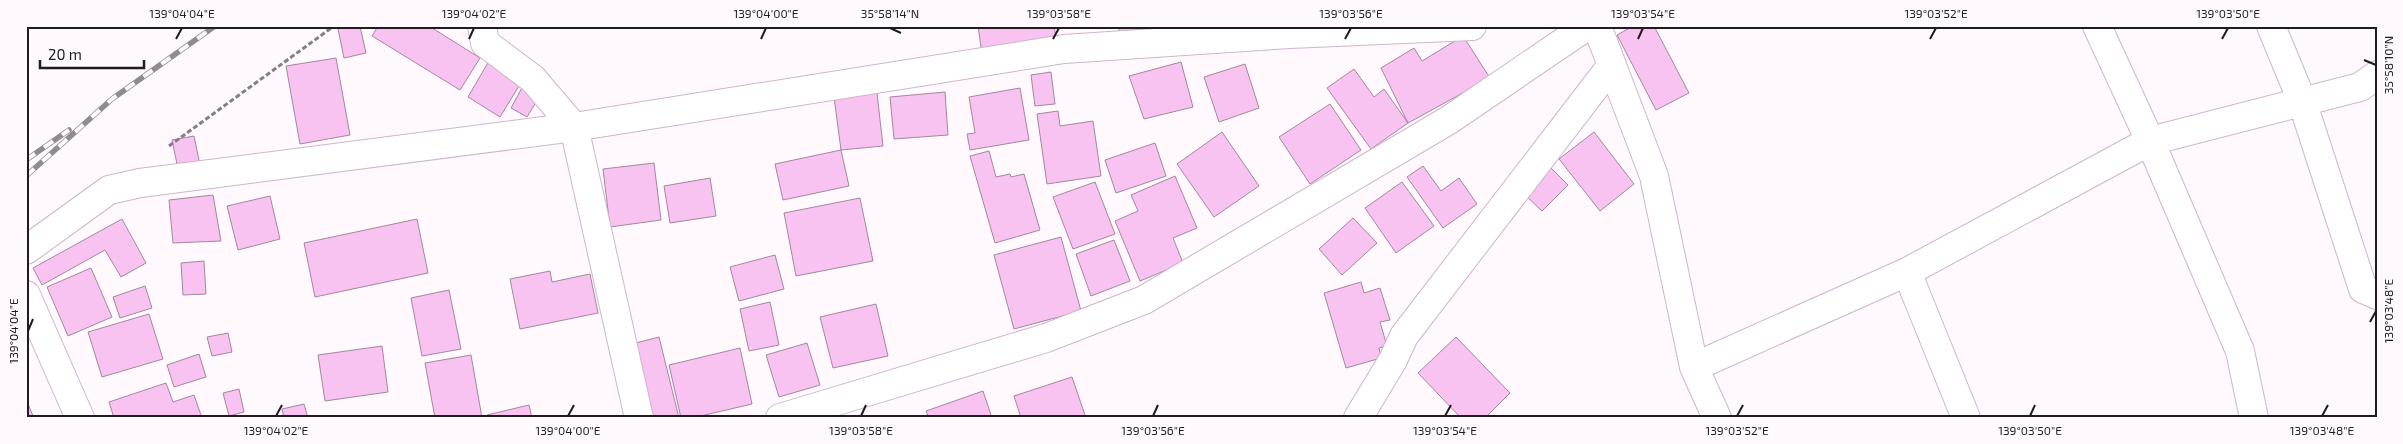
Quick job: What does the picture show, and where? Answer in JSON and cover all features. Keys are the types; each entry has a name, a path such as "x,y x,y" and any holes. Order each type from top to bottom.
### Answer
{"street":[{"path":"482,26 485,43 533,79 574,127 639,418"},
{"path":"26,250 109,190 140,183 574,127 1068,38 1290,34 1472,26"},
{"path":"780,418 1046,338 1144,300 1449,120 1587,26"},
{"path":"1596,26 1654,176 1694,367 1716,418"},
{"path":"2097,26 2150,141 2240,351 2254,418"},
{"path":"2271,26 2302,101 2363,289 2377,295"},
{"path":"1358,418 1393,360 1404,336 1612,66"},
{"path":"1694,367 1907,272 2150,141 2360,87 2377,75"},
{"path":"1907,272 1966,418"},
{"path":"26,295 80,418"}],"path":[{"path":"165,149 334,26"}],"building":[{"path":"360,26 366,53 344,58 338,29"},
{"path":"378,26 429,26 480,58 460,90 372,36"},
{"path":"978,26 1054,26 1057,43 982,54"},
{"path":"1119,26 1187,26 1187,31 1119,32"},
{"path":"1633,26 1654,26 1689,93 1656,110 1617,35"},
{"path":"1463,36 1490,78 1408,123 1381,68 1414,48 1422,61"},
{"path":"336,58 350,135 300,144 286,66"},
{"path":"489,61 522,81 500,117 468,97"},
{"path":"1181,62 1193,107 1144,119 1129,76"},
{"path":"1245,64 1259,108 1219,122 1204,77"},
{"path":"1354,69 1374,97 1384,89 1408,123 1371,149 1327,88"},
{"path":"1051,72 1055,104 1035,106 1031,75"},
{"path":"524,84 541,94 527,117 511,108"},
{"path":"1020,88 1029,140 970,150 967,134 975,133 969,97"},
{"path":"945,92 948,135 894,139 890,97"},
{"path":"877,93 883,146 841,150 834,97"},
{"path":"1330,104 1361,150 1310,184 1279,137"},
{"path":"1058,111 1060,126 1093,121 1101,176 1047,184 1037,114"},
{"path":"1222,132 1259,186 1214,217 1177,164"},
{"path":"1594,132 1634,184 1600,211 1559,159"},
{"path":"194,136 200,165 178,169 172,140"},
{"path":"1155,143 1166,176 1116,193 1105,160"},
{"path":"841,150 849,186 783,200 775,164"},
{"path":"989,151 996,177 1010,174 1011,177 1024,174 1040,230 995,243 970,156"},
{"path":"654,163 661,220 610,227 603,169"},
{"path":"1423,166 1441,191 1459,178 1477,204 1443,228 1407,177"},
{"path":"1550,167 1568,185 1542,211 1524,194"},
{"path":"1175,176 1197,228 1173,238 1183,263 1140,281 1115,221 1138,211 1131,195"},
{"path":"710,178 716,216 670,223 664,186"},
{"path":"1095,182 1115,234 1073,249 1053,197"},
{"path":"1402,182 1434,226 1396,253 1365,208"},
{"path":"213,195 221,241 173,243 169,200"},
{"path":"270,196 280,239 238,250 227,206"},
{"path":"860,198 873,261 796,276 784,213"},
{"path":"1353,218 1377,243 1342,275 1319,249"},
{"path":"122,219 146,263 121,277 105,250 42,285 33,268"},
{"path":"417,219 428,273 315,297 304,243"},
{"path":"1061,237 1081,311 1014,329 994,255"},
{"path":"1114,240 1130,281 1091,296 1076,254"},
{"path":"775,255 784,289 739,301 730,267"},
{"path":"204,261 206,294 183,295 181,263"},
{"path":"91,268 112,317 68,336 47,287"},
{"path":"550,271 552,282 590,274 598,313 520,329 510,279"},
{"path":"1361,282 1364,293 1380,288 1390,320 1380,322 1387,346 1379,348 1381,358 1346,368 1324,293"},
{"path":"145,286 152,308 120,318 113,297"},
{"path":"449,290 461,349 422,356 411,298"},
{"path":"770,302 779,345 749,351 740,309"},
{"path":"876,304 888,356 833,368 820,317"},
{"path":"149,314 163,359 102,377 88,332"},
{"path":"228,333 232,352 212,356 207,337"},
{"path":"659,337 679,418 650,418 632,344"},
{"path":"1456,337 1510,393 1485,418 1461,418 1418,373"},
{"path":"807,343 820,385 779,397 766,355"},
{"path":"382,346 388,392 325,401 318,355"},
{"path":"740,348 752,404 692,418 681,418 669,365"},
{"path":"199,354 206,377 174,387 167,365"},
{"path":"471,355 482,418 435,418 425,363"},
{"path":"1072,377 1086,418 1021,418 1014,396"},
{"path":"166,383 173,402 194,395 202,418 114,418 109,402"},
{"path":"239,389 244,412 229,416 223,393"},
{"path":"983,391 992,418 929,418 926,411"},
{"path":"26,399 33,416 28,418 26,418"},
{"path":"304,404 308,418 284,418 282,409"},
{"path":"529,405 532,418 487,418 487,415"}],"railway":[{"path":"26,176 112,99 215,26"},
{"path":"26,160 69,130"}]}
